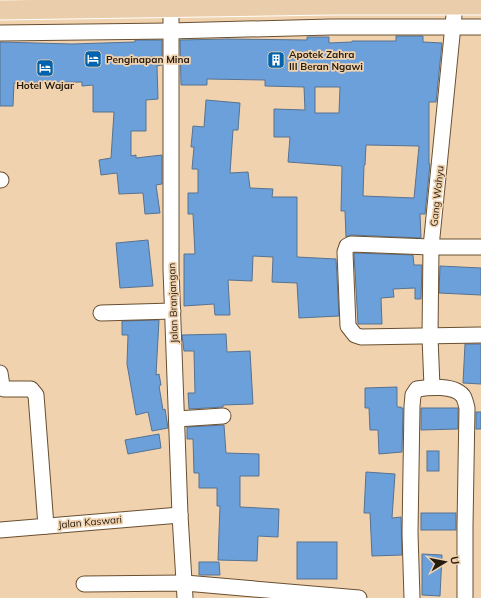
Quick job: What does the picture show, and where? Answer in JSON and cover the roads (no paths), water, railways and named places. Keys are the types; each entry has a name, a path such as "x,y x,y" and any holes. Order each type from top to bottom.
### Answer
{"main road":[{"path":"0,10 28,5 331,2 481,5"}],"street":[{"path":"331,2 331,27"},
{"name":"Jalan Branjangan","path":"171,4 171,269 180,515 185,591"},
{"name":"Gang Wahyu","path":"432,387 430,337 432,247 455,5"},
{"path":"0,33 331,27 481,27"},
{"path":"481,247 351,244 347,246 345,252 348,326 355,336 430,337 481,335"},
{"path":"101,313 173,310"},
{"path":"0,373 2,386 4,389 31,389 36,395 46,526"},
{"path":"412,598 410,525 412,406 414,394 418,389 432,387 456,390 464,397 467,408 465,598"},
{"path":"177,419 223,416"},
{"name":"Jalan Kaswari","path":"0,530 180,515"},
{"path":"84,584 185,591 358,598"}],"place":[{"name":"Penginapan Mina","path":"93,59"},
{"name":"Apotek Zahra III Beran Ngawi","path":"276,60"},
{"name":"Hotel Wajar","path":"45,68"}]}
